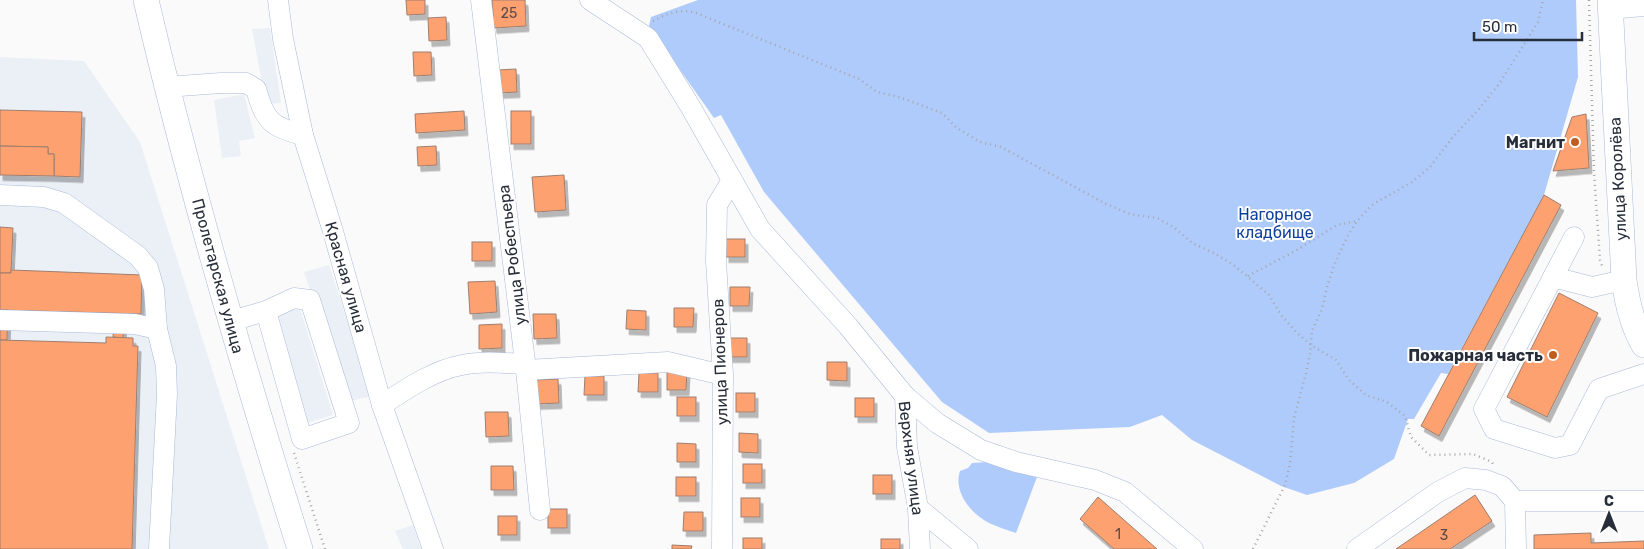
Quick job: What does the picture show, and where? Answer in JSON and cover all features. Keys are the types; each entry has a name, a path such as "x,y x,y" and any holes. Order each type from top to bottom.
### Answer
{"main road":[{"name":"Пролетарская улица","path":"146,0 166,88 248,382 300,549"},
{"name":"улица Королёва","path":"1610,5 1624,280 1627,302 1644,345"}],"street":[{"name":"Красная улица","path":"278,0 283,39 303,136 332,228 382,405 433,549"},
{"name":"улица Робеспьера","path":"481,0 525,367 540,510"},
{"path":"590,0 648,38 690,106 732,180"},
{"path":"1610,5 1644,6"},
{"path":"166,88 221,83 246,83 256,89 261,109 274,126 303,136"},
{"name":"Верхняя улица","path":"732,180 760,229 848,326 905,396 907,447 918,508 920,549"},
{"name":"улица Пионеров","path":"722,549 723,375 716,261 717,205 732,180"},
{"path":"0,195 44,197 64,203 138,256 148,268 154,289 157,329 166,366 167,394 159,549"},
{"path":"1574,237 1484,409 1494,429 1555,448 1570,445 1599,389 1644,374"},
{"path":"1553,277 1592,287 1624,280"},
{"path":"231,321 266,311 294,298 310,300 349,423 302,439 266,311"},
{"path":"0,320 135,324 157,329"},
{"path":"382,405 438,373 462,365 490,362 525,367 668,362 723,375"},
{"path":"905,396 937,423 981,450 1016,462 1095,480 1125,492 1193,549"},
{"path":"1357,549 1438,492 1465,478 1486,480 1502,486 1516,501 1516,549"},
{"path":"1516,501 1644,501"},
{"path":"918,508 968,549"}],"path":[{"path":"1253,549 1285,485 1290,464 1294,418 1306,373 1312,331 1322,309 1326,288 1347,237 1357,221 1372,205 1412,182 1430,167 1446,145 1479,109 1499,84 1538,22 1543,0"},
{"path":"636,30 669,13 689,11 696,13 858,79 877,92 899,97 942,113 957,128 980,142 1008,150 1106,204 1130,214 1157,218 1175,228 1192,243 1214,253 1248,276 1269,295 1281,315 1296,332 1336,360 1349,380 1366,395 1387,402 1405,416 1411,437 1429,455 1473,454 1492,462 1496,469"},
{"path":"1248,276 1297,250 1337,225 1357,221"},
{"path":"292,447 325,549"}],"shaded area":[{"path":"270,28 281,103 266,104 252,29"},
{"path":"0,57 84,61 140,142 269,549 0,549"},
{"path":"244,94 255,138 239,141 241,156 222,158 214,100"},
{"path":"329,265 372,396 346,402 304,272"},
{"path":"299,305 333,415 304,424 272,314"},
{"path":"413,525 421,549 403,549 395,531"}],"green space":[{"name":"Нагорное кладбище","path":"698,0 1576,0 1578,77 1544,195 1448,374 1441,373 1414,419 1408,419 1394,459 1354,483 1307,495 1281,486 1192,440 1162,415 1130,427 989,433 942,402 764,192 721,115 714,118 649,26 651,17"},
{"path":"989,462 1037,477 1016,533 982,519 970,508 961,494 958,479 960,471 968,468 972,463"}],"building":[{"path":"406,0 425,0 425,14 407,15"},
{"path":"492,0 525,0 526,26 494,28"},
{"path":"446,17 447,40 429,41 428,18"},
{"path":"413,52 431,52 432,75 414,76"},
{"path":"516,69 517,92 498,93 498,70"},
{"path":"0,110 82,112 80,177 54,176 54,154 48,154 48,147 0,146"},
{"path":"464,111 465,130 416,133 415,114"},
{"path":"511,111 531,111 531,144 511,144"},
{"name":"Магнит","path":"1586,114 1589,168 1553,171 1572,117"},
{"path":"0,146 48,147 48,154 54,154 54,176 0,175"},
{"path":"436,146 437,165 418,166 417,147"},
{"path":"564,175 566,210 535,212 532,177"},
{"path":"1544,195 1561,205 1439,436 1421,426"},
{"path":"0,227 13,228 11,273 0,273"},
{"path":"726,239 745,239 745,257 726,257"},
{"path":"472,242 492,242 492,261 472,261"},
{"path":"11,270 142,275 141,314 0,310 0,273 11,273"},
{"path":"495,281 497,312 470,314 468,282"},
{"path":"730,287 750,287 749,306 730,306"},
{"name":"Пожарная часть","path":"1559,293 1598,313 1547,417 1507,397"},
{"path":"674,308 694,308 693,327 674,327"},
{"path":"0,310 8,310 7,340 0,340"},
{"path":"627,310 646,311 646,330 626,329"},
{"path":"114,314 124,314 123,338 113,337"},
{"path":"533,314 556,314 557,338 534,339"},
{"path":"502,324 502,348 479,349 479,325"},
{"path":"106,337 133,338 133,346 138,346 132,549 0,549 0,340 106,343"},
{"path":"728,338 747,338 747,357 727,357"},
{"path":"827,362 847,362 847,381 827,380"},
{"path":"667,371 687,371 686,390 667,390"},
{"path":"639,373 658,373 658,392 638,392"},
{"path":"585,376 604,376 604,395 584,395"},
{"path":"558,379 559,403 536,404 535,380"},
{"path":"736,393 755,393 755,412 736,412"},
{"path":"677,397 696,397 696,416 677,416"},
{"path":"855,398 874,398 874,417 855,417"},
{"path":"485,412 508,412 509,436 486,437"},
{"path":"739,433 758,434 758,453 739,452"},
{"path":"677,443 696,444 696,462 677,462"},
{"path":"743,464 762,464 762,483 743,483"},
{"path":"491,466 513,466 514,490 491,490"},
{"path":"873,475 892,475 892,494 873,494"},
{"path":"676,477 696,477 696,496 676,496"},
{"path":"1475,495 1492,521 1450,549 1396,549"},
{"path":"1098,497 1157,549 1114,549 1080,519"},
{"path":"741,498 760,498 760,517 741,517"},
{"path":"548,509 567,509 567,528 548,528"},
{"path":"684,512 703,512 703,531 683,531"},
{"path":"498,516 517,516 517,535 498,535"},
{"path":"1591,533 1591,543 1644,541 1644,549 1534,549 1534,535"},
{"path":"743,538 762,538 762,549 743,549"},
{"path":"881,539 900,539 900,549 881,549"},
{"path":"672,545 692,546 691,549 672,549"}],"place":[{"name":"Магнит","path":"1575,142"},
{"name":"Пожарная часть","path":"1553,355"}]}
